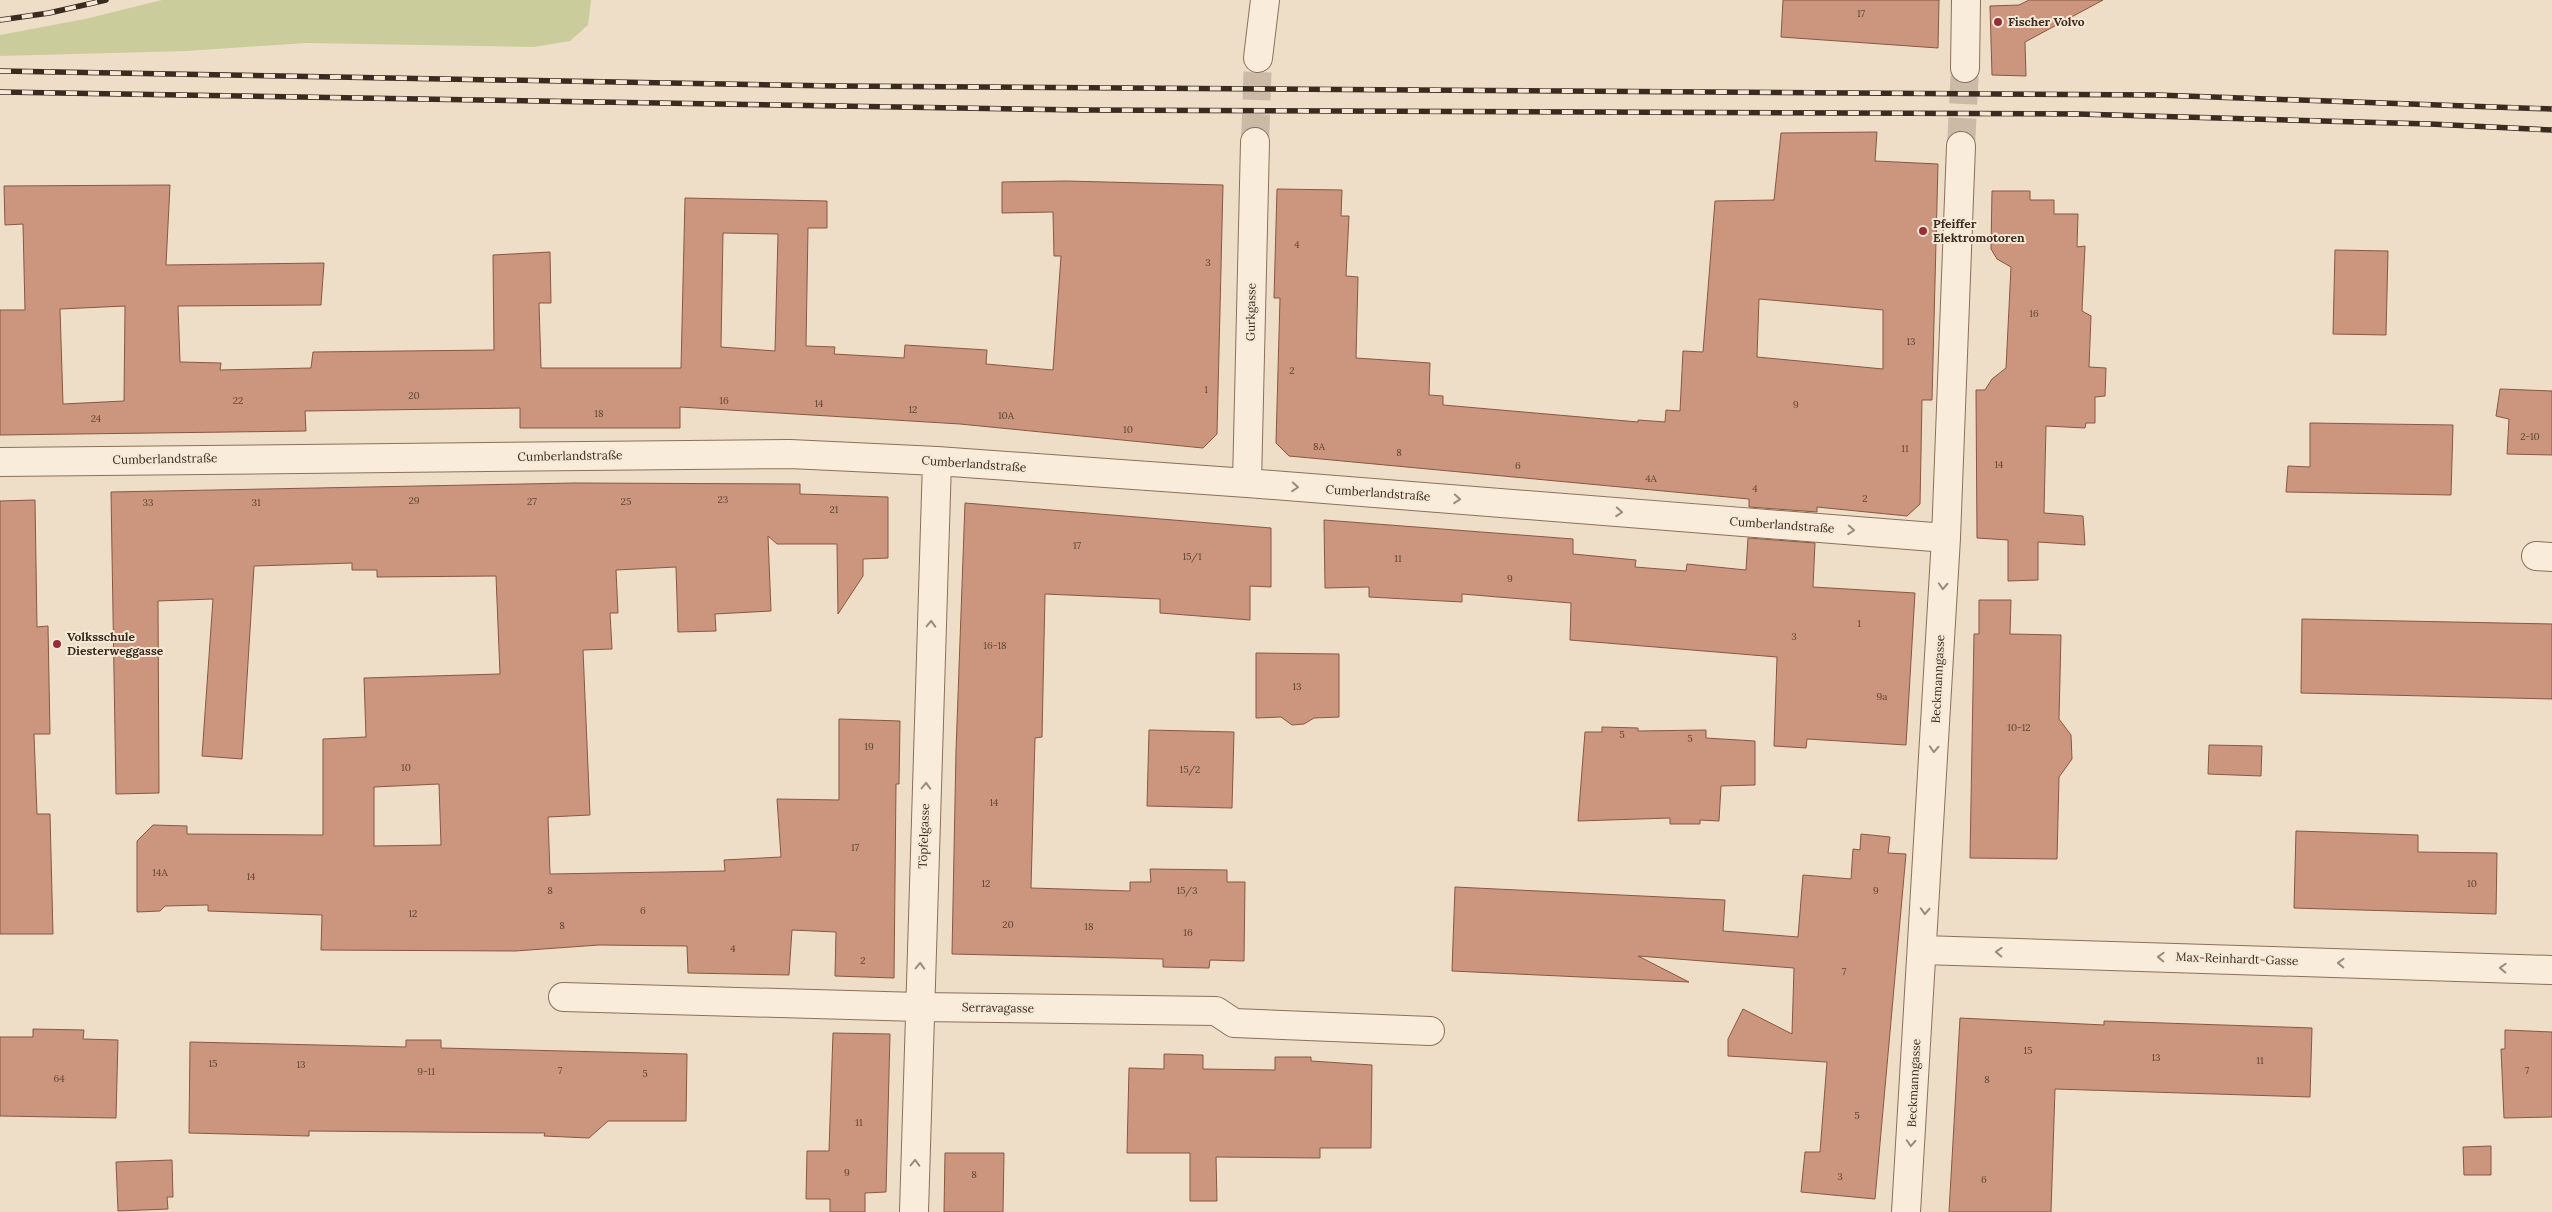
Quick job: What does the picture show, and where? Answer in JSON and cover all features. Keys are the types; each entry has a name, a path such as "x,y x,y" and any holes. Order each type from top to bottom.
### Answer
{"street":[{"path":"1258,58 1265,0"},
{"path":"1965,68 1966,0"},
{"name":"Gurkgasse","path":"1247,483 1255,142"},
{"name":"Beckmanngasse","path":"1906,1212 1946,538 1961,146"},
{"name":"Cumberlandstraße","path":"0,462 790,454 937,461 1247,483 1946,538"},
{"name":"Töpfelgasse","path":"914,1212 937,461"},
{"name":"Max-Reinhardt-Gasse","path":"1922,950 2552,970"},
{"name":"Serravagasse","path":"563,997 919,1007 1216,1011 1234,1023 1430,1031"}],"green space":[{"path":"162,0 591,1 588,25 570,41 534,47 306,43 187,51 0,56 0,35 85,19"}],"building":[{"path":"1783,0 1939,0 1938,48 1781,37"},
{"path":"2029,0 2103,0 2025,42 2026,76 1992,75 1990,6 2019,5"},
{"path":"1877,132 1875,161 1938,164 1932,400 1922,400 1920,504 1907,516 1817,507 1817,512 1749,507 1749,499 1289,456 1276,443 1280,298 1274,298 1277,189 1342,190 1341,216 1349,216 1346,276 1358,277 1356,358 1430,363 1429,395 1443,396 1443,405 1638,422 1638,420 1665,422 1666,410 1680,411 1683,351 1703,352 1715,201 1774,200 1781,133","holes":["1759,299 1883,310 1883,369 1757,357"]},
{"path":"1066,181 1223,185 1217,434 1203,448 960,424 680,407 680,428 520,428 520,408 305,411 306,431 0,435 0,310 25,310 23,224 5,225 4,186 170,185 166,265 324,263 321,305 178,306 180,362 221,363 220,370 311,368 313,352 494,350 493,255 550,252 551,303 539,303 541,368 681,368 685,198 827,201 827,228 808,228 806,346 835,347 834,354 904,358 905,345 987,350 986,364 1053,370 1061,256 1054,256 1053,212 1002,213 1002,182","holes":["723,233 778,234 775,351 721,347","125,306 124,401 63,404 60,309"]},
{"path":"1992,191 2030,191 2030,200 2054,200 2054,214 2078,214 2077,247 2085,246 2082,311 2091,316 2089,367 2106,368 2105,396 2095,397 2095,423 2086,423 2085,428 2046,426 2044,513 2083,516 2085,545 2038,542 2038,580 2008,581 2008,540 1977,538 1976,390 1985,390 1992,379 2006,368 2011,267 1997,259 1991,249"},
{"path":"2335,250 2388,251 2386,335 2333,334"},
{"path":"2500,389 2552,391 2552,455 2507,454 2509,419 2496,416"},
{"path":"2310,423 2453,425 2451,495 2286,492 2288,466 2310,467"},
{"path":"574,483 800,484 800,494 888,497 888,558 863,559 863,576 838,614 837,544 777,544 768,536 771,611 715,614 716,631 678,632 676,567 616,570 618,613 610,613 612,649 583,650 590,815 548,817 550,874 725,871 724,860 781,857 777,799 839,800 839,719 900,721 899,784 896,784 894,978 835,976 836,932 792,930 789,975 688,973 687,946 599,945 515,951 321,950 322,915 208,911 208,905 165,906 160,911 137,912 137,841 153,825 187,826 187,834 323,835 323,739 366,737 364,678 500,674 496,576 377,577 377,570 352,570 352,563 254,566 242,759 202,756 213,599 158,601 159,793 116,794 111,492","holes":["439,784 441,845 374,846 374,787"]},
{"path":"35,500 37,627 48,626 50,734 34,734 37,814 50,814 53,934 0,934 0,501"},
{"path":"965,503 1271,528 1271,587 1250,586 1250,620 1160,613 1160,599 1045,594 1042,737 1035,738 1031,888 1130,891 1130,882 1151,882 1150,869 1227,870 1227,882 1245,882 1244,961 1210,960 1209,968 1163,967 1163,959 952,954 956,751"},
{"path":"1324,520 1573,539 1573,554 1636,560 1635,567 1686,571 1687,564 1746,570 1748,538 1815,543 1813,587 1915,593 1906,745 1807,739 1806,748 1774,746 1777,657 1570,640 1571,603 1462,594 1462,602 1369,597 1369,587 1325,588"},
{"path":"1979,600 2011,600 2010,634 2061,635 2059,719 2071,735 2072,759 2059,777 2057,859 1970,858 1974,634 1979,634"},
{"path":"2302,619 2552,624 2552,699 2301,693"},
{"path":"1256,653 1339,654 1339,717 1314,718 1304,724 1292,725 1281,717 1256,718"},
{"path":"1602,727 1638,728 1638,731 1706,730 1706,738 1755,741 1755,785 1721,786 1719,821 1700,820 1700,824 1670,824 1670,818 1578,821 1585,732 1602,732"},
{"path":"1149,730 1234,732 1232,808 1147,806"},
{"path":"2209,745 2262,746 2261,776 2208,774"},
{"path":"2296,831 2418,835 2418,852 2497,853 2496,914 2294,908"},
{"path":"1861,834 1890,837 1888,853 1906,854 1875,1199 1801,1192 1805,1152 1820,1152 1827,1062 1728,1056 1728,1039 1743,1009 1792,1034 1794,968 1638,956 1689,982 1452,971 1455,887 1725,900 1723,931 1798,937 1803,875 1851,879 1853,849 1860,850"},
{"path":"1960,1018 2104,1025 2104,1021 2312,1028 2310,1097 2055,1089 2051,1212 1949,1212"},
{"path":"33,1029 84,1030 83,1039 118,1040 116,1118 0,1116 0,1037 33,1037"},
{"path":"2505,1030 2552,1032 2552,1117 2504,1118 2501,1049 2505,1049"},
{"path":"833,1033 890,1034 886,1192 865,1193 865,1212 830,1212 830,1199 806,1199 807,1151 829,1151"},
{"path":"406,1040 441,1040 441,1048 687,1054 686,1121 608,1121 589,1138 544,1136 545,1133 309,1131 309,1136 189,1133 190,1042 406,1047"},
{"path":"1164,1054 1203,1055 1203,1069 1275,1070 1275,1057 1311,1057 1311,1061 1372,1065 1371,1148 1320,1148 1320,1158 1216,1157 1217,1201 1190,1201 1190,1153 1127,1153 1129,1068 1164,1069"},
{"path":"2491,1146 2491,1175 2464,1175 2463,1147"},
{"path":"945,1153 1004,1153 1003,1212 944,1212"},
{"path":"172,1160 173,1197 167,1197 168,1209 118,1211 116,1162"}],"tunnel":[{"path":"1255,142 1258,58"},
{"path":"1961,146 1965,68"}],"railway":[{"path":"0,20 49,13 106,0"},
{"path":"0,71 836,86 2157,95 2552,109"},
{"path":"0,92 1082,110 2078,114 2430,124 2552,130"}],"place":[{"name":"Fischer Volvo","path":"1998,22"},
{"name":"Pfeiffer Elektromotoren","path":"1923,231"},
{"name":"Volksschule Diesterweggasse","path":"57,644"}]}
